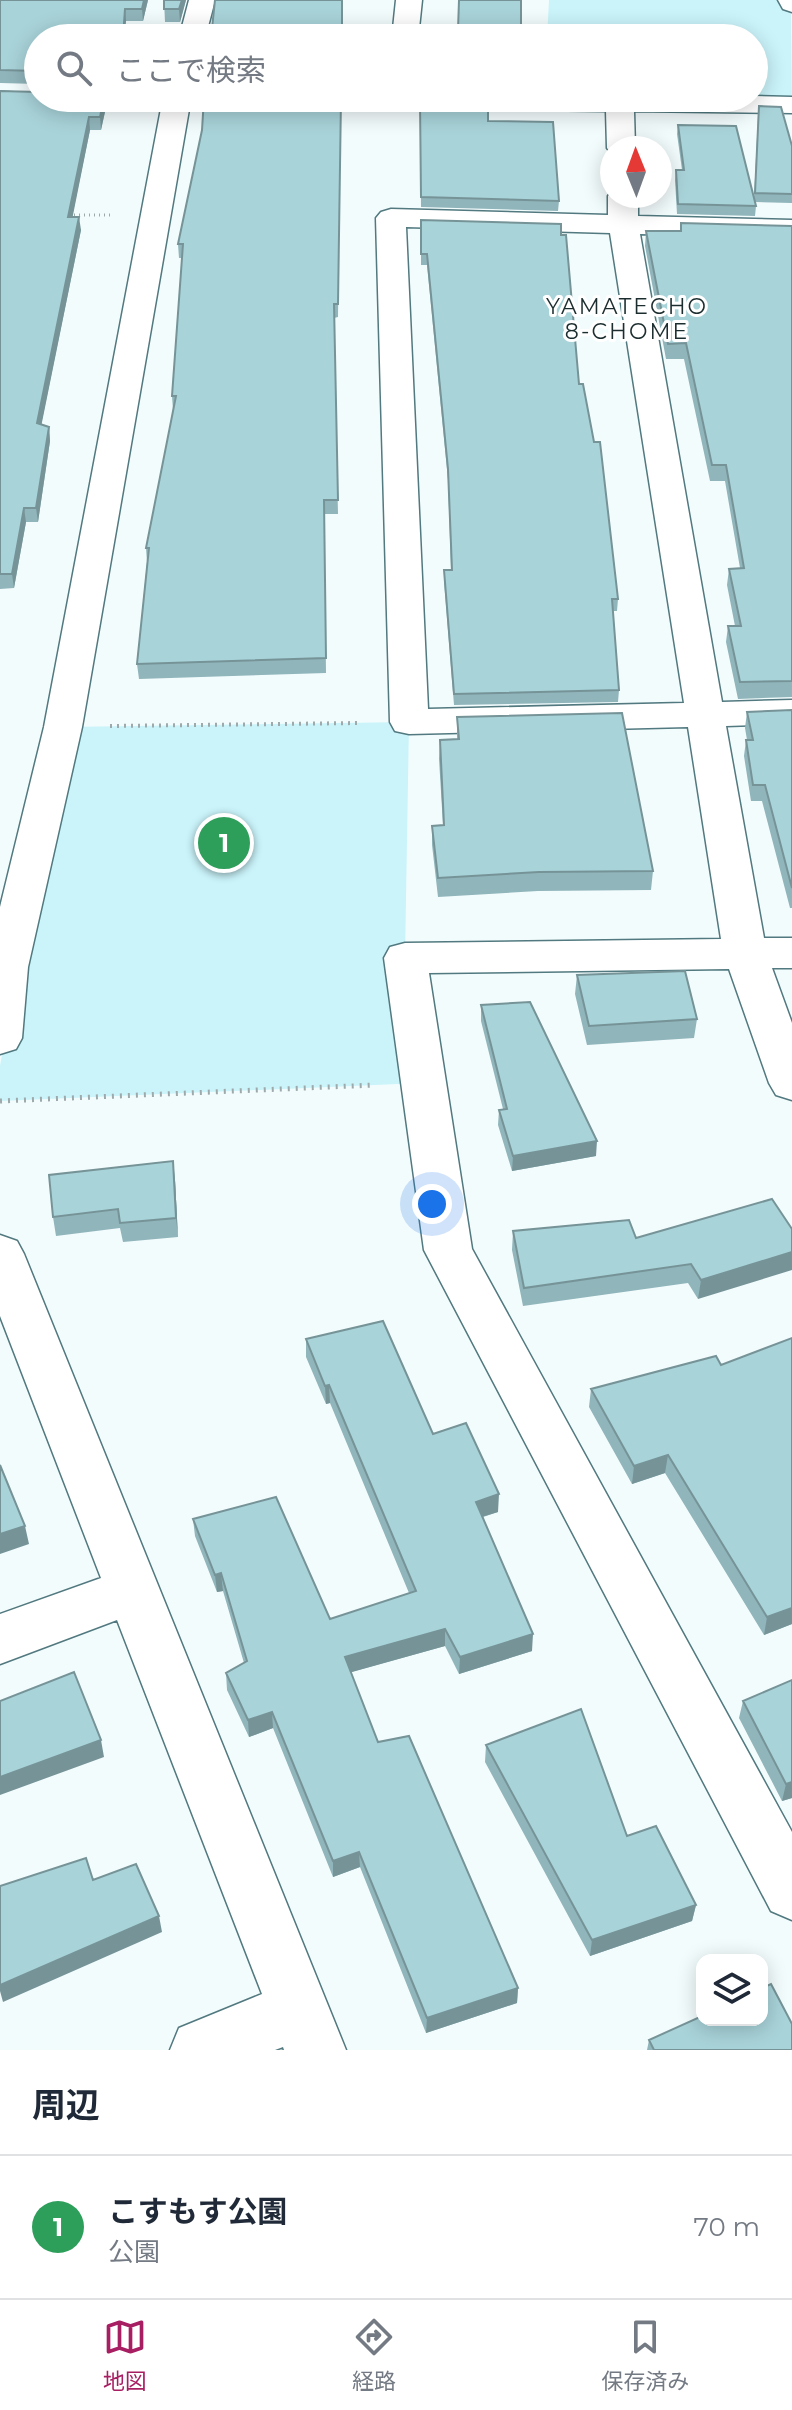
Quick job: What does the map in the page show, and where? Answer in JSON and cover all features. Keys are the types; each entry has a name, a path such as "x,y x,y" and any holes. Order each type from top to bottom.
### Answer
{"street":[{"path":"196,24 202,0"},
{"path":"406,24 409,0"},
{"path":"768,105 792,105"},
{"path":"0,1038 4,967 63,727 174,112"},
{"path":"620,112 621,136"},
{"path":"623,210 745,954 792,1083"},
{"path":"792,229 623,210 391,218 409,722 792,712"},
{"path":"792,953 405,958 448,1250 792,1891"},
{"path":"0,1254 307,2030 201,2050"},
{"path":"0,1639 133,1590"}],"path":[{"path":"63,727 409,722"},
{"path":"0,1101 421,1083"}],"shaded area":[{"path":"549,0 791,0 792,105 768,101 768,24 548,24"},
{"path":"409,722 405,958 421,1083 0,1101 0,1066 63,727"}],"building":[{"path":"0,0 144,0 142,9 125,9 124,24 24,24 24,71 0,70"},
{"path":"164,0 182,0 179,9 164,9"},
{"path":"215,0 342,0 342,24 212,24"},
{"path":"459,0 521,0 521,24 458,24"},
{"path":"0,91 24,92 24,112 101,112 100,117 89,117 68,217 79,217 37,423 49,427 36,508 24,508 12,574 0,574"},
{"path":"768,106 781,107 792,146 792,194 755,193 759,112 768,112"},
{"path":"203,112 341,112 338,304 334,304 338,500 324,500 326,658 137,664 149,548 146,548 176,396 172,396 183,244 178,244"},
{"path":"420,112 488,112 488,121 553,122 559,201 421,197"},
{"path":"678,125 736,126 756,206 678,204 676,170 684,170"},
{"path":"421,220 561,224 561,235 566,235 579,384 583,384 594,442 600,442 618,599 612,599 619,690 454,694 444,570 452,570 448,469 427,254 421,254"},
{"path":"681,223 792,226 792,681 740,682 728,626 741,626 729,569 744,568 726,465 712,465 686,343 668,344 646,231 681,231"},
{"path":"792,710 792,888 765,785 753,785 746,740 753,740 747,712"},
{"path":"622,713 653,871 539,872 438,878 432,826 444,825 440,740 459,739 457,717"},
{"path":"685,971 697,1019 589,1026 577,975"},
{"path":"530,1002 597,1141 513,1156 499,1110 507,1109 481,1005"},
{"path":"173,1161 176,1218 120,1223 118,1209 53,1217 49,1175"},
{"path":"772,1199 792,1229 792,1252 701,1280 691,1264 524,1288 513,1231 629,1220 636,1238"},
{"path":"383,1321 433,1434 466,1423 499,1494 476,1502 533,1634 460,1657 445,1629 345,1657 378,1742 409,1736 518,1988 427,2018 359,1852 333,1861 272,1712 248,1720 226,1673 247,1661 221,1573 215,1575 193,1519 276,1497 330,1619 416,1591 329,1385 325,1386 306,1339"},
{"path":"792,1338 792,1608 767,1617 668,1455 634,1466 591,1389 716,1356 721,1365"},
{"path":"0,1465 25,1526 0,1534"},
{"path":"74,1672 101,1740 0,1777 0,1701"},
{"path":"792,1680 792,1782 786,1784 743,1701"},
{"path":"581,1709 627,1836 656,1826 696,1905 592,1940 486,1745"},
{"path":"86,1858 93,1880 136,1864 159,1916 0,1985 0,1886"},
{"path":"771,1984 792,2024 792,2050 654,2050 649,2040 696,2019 696,2026 768,2026 768,1985"}],"place":[{"name":"こすもす公園","path":"224,843"}],"district":[{"name":"YAMATECHO 8-CHOME","path":"627,318"}]}
